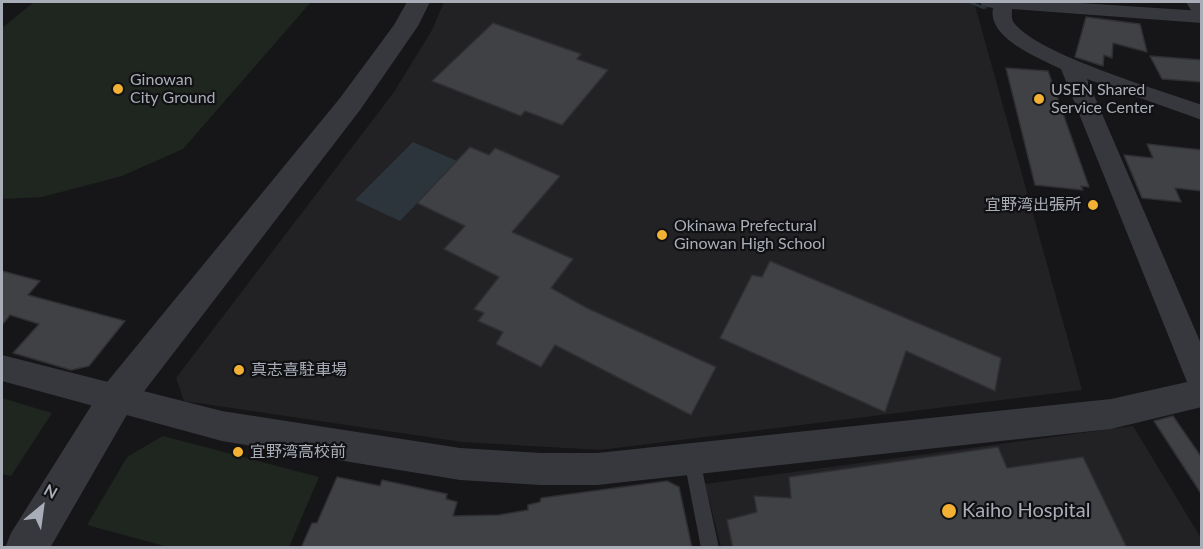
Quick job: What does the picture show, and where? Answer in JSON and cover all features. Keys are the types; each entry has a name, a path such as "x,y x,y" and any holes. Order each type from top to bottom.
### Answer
{"street":[{"path":"26,548 116,399 350,104 406,26 418,2"},
{"path":"1198,2 1202,10"},
{"path":"1202,17 996,3 1007,27 1043,51 1202,113"},
{"path":"1069,63 1202,382"},
{"path":"2,368 222,426 460,464 541,469 597,469 1111,414 1202,393"}],"lane":[{"path":"693,459 710,548"}],"shaded area":[{"name":"Ginowan City Ground","path":"34,2 311,2 183,149 122,176 42,197 2,199 2,28"},
{"name":"Okinawa Prefectural Ginowan High School","path":"444,2 974,2 1082,390 600,450 462,442 184,401 176,378 394,92 432,30"},
{"path":"413,142 457,161 400,221 355,200"},
{"path":"2,398 52,413 11,476 2,474"},
{"name":"Kaiho Hospital","path":"1133,426 1201,538 1201,547 721,547 705,484"},
{"path":"163,436 319,477 289,547 168,547 87,525 127,457"}],"building":[{"path":"1086,17 1140,24 1147,52 1113,43 1112,58 1104,55 1103,66 1075,57"},
{"path":"493,23 581,54 577,59 608,70 562,125 525,111 521,116 432,81"},
{"path":"1150,56 1202,60 1202,82 1162,79"},
{"path":"1006,68 1048,71 1089,187 1081,186 1083,190 1035,185"},
{"path":"1147,144 1202,150 1202,191 1175,188 1181,202 1142,198 1124,155 1153,158"},
{"path":"470,147 489,155 495,148 560,176 512,232 573,259 551,288 587,308 716,367 691,415 555,345 541,367 496,344 503,332 478,321 484,313 474,309 499,277 444,249 465,226 417,203"},
{"path":"770,261 1001,358 995,391 906,351 885,412 720,338 752,275 762,277"},
{"path":"2,271 40,281 28,295 125,321 89,366 71,370 13,353 39,324 10,315 2,325"},
{"path":"1173,416 1202,458 1202,495 1154,421"},
{"name":"Kaiho Hospital","path":"998,447 1007,468 1083,457 1127,548 733,548 727,520 757,512 754,496 791,498 789,477"},
{"path":"337,477 380,486 382,480 447,494 446,499 457,502 453,516 499,515 528,510 528,505 540,502 541,498 667,481 679,487 692,548 301,548 312,523 317,523"}],"waterway":[{"path":"969,2 985,8"}],"place":[{"name":"Ginowan City Ground","path":"118,89"},
{"name":"USEN Shared Service Center","path":"1039,99"},
{"name":"宜野湾出張所","path":"1093,205"},
{"name":"Okinawa Prefectural Ginowan High School","path":"662,235"},
{"name":"真志喜駐車場","path":"239,370"},
{"name":"宜野湾高校前","path":"238,452"},
{"name":"Kaiho Hospital","path":"949,511"}]}
